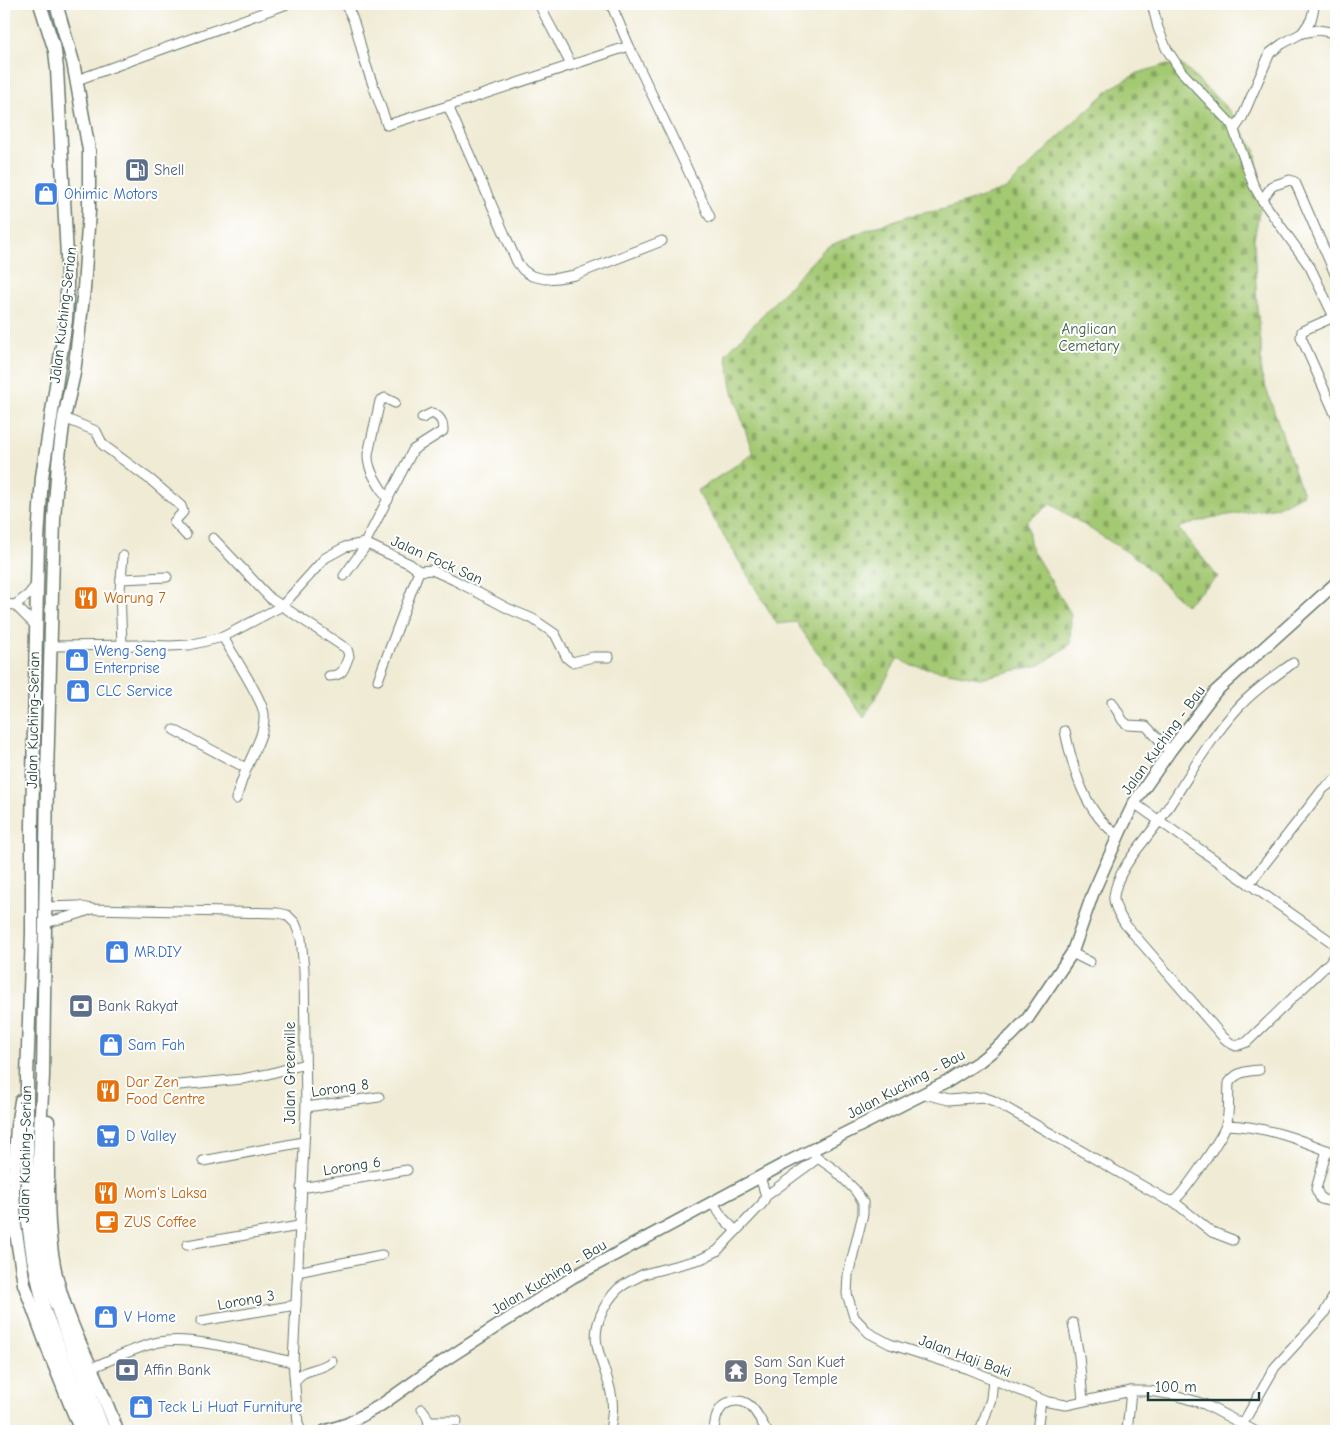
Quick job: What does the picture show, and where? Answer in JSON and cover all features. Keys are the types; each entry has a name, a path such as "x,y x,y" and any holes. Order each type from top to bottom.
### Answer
{"highway":[{"name":"Jalan Kuching-Serian","path":"40,4 55,51 57,69 68,278 66,320 42,476 38,539 32,818 32,933 27,1077 28,1223 41,1276 50,1328 92,1431"},
{"name":"Jalan Kuching-Serian","path":"56,4 73,62 89,150 88,228 78,344 64,418 54,519 47,776 43,1076 38,1207 42,1251 41,1276 65,1330 104,1431"},
{"path":"43,1076 47,1105 48,1205 58,1285 77,1339 117,1431"},
{"path":"27,1077 19,1106 13,1190 18,1249 24,1284 81,1431"}],"main road":[{"name":"Jalan Kuching - Bau","path":"324,1431 345,1427 381,1405 442,1362 573,1277 760,1177 815,1154 947,1082 980,1061 1011,1036 1032,1012 1072,953 1093,893 1134,803 1170,751 1216,691 1336,583"}],"street":[{"path":"77,80 287,4"},
{"path":"344,4 354,26 387,124 448,106 629,46"},
{"path":"540,4 554,35 571,65"},
{"path":"611,4 710,217"},
{"path":"1152,4 1158,28 1166,48 1181,71 1222,113 1234,130 1253,184 1262,200 1310,267 1335,319 1302,331 1301,337 1336,416"},
{"path":"1302,33 1311,20 1315,4"},
{"path":"1234,130 1242,118 1270,53 1302,33 1318,30 1336,33"},
{"path":"448,106 518,262 523,270 532,276 546,279 574,275 662,241"},
{"path":"1262,200 1272,186 1290,180 1295,182 1336,276"},
{"path":"388,500 372,472 368,454 380,401 385,398 395,403"},
{"path":"344,576 366,544 413,450 443,431 443,424 438,416 432,413 422,418"},
{"path":"64,418 96,431 103,445 152,481 181,506 183,512 174,522 186,535"},
{"path":"213,538 270,598 349,652 342,673 329,676"},
{"path":"51,646 180,646 222,636 282,606 325,558 345,546 366,544"},
{"name":"Jalan Fock San","path":"366,544 410,564 419,571 432,570 533,619 554,634 572,662 593,657 609,657"},
{"path":"122,645 120,590 123,556"},
{"path":"378,680 419,571"},
{"path":"121,579 167,578"},
{"path":"15,605 28,595 37,584"},
{"path":"4,604 15,605 37,627"},
{"path":"222,636 264,710 264,726 246,768 236,799"},
{"path":"1134,803 1159,821 1332,942 1336,948 1330,962 1247,1042 1236,1046 1230,1043 1151,956 1125,924 1118,913 1114,898 1118,882 1128,863 1159,821 1202,754 1238,709 1265,684 1293,663"},
{"path":"1112,702 1123,721 1128,725 1146,726 1170,751"},
{"path":"174,730 246,768"},
{"path":"1065,731 1083,792 1102,822 1118,836"},
{"path":"1249,884 1323,789 1336,779"},
{"name":"Jalan Greenville","path":"46,907 78,906 91,909 278,913 287,915 295,923 301,938 304,970 306,1107 293,1362 298,1424 301,1431"},
{"name":"Jalan Greenville","path":"46,922 59,918 78,916 91,909"},
{"path":"1072,953 1090,962"},
{"path":"179,1084 242,1079 305,1064"},
{"path":"1173,1201 1183,1193 1221,1137 1226,1126 1229,1083 1233,1077 1245,1072 1259,1070"},
{"path":"924,1094 949,1100 977,1096 988,1099 1088,1153 1167,1200 1173,1201 1212,1232 1233,1240"},
{"name":"Lorong 8","path":"306,1107 379,1096"},
{"path":"1226,1126 1248,1126 1271,1131 1336,1154"},
{"path":"203,1161 303,1142"},
{"path":"1327,1150 1316,1189 1321,1199 1336,1204"},
{"path":"610,1431 613,1413 611,1392 596,1343 599,1318 606,1305 618,1289 644,1274 701,1259 717,1251 762,1204 766,1196 815,1154"},
{"name":"Jalan Haji Baki","path":"815,1154 835,1170 855,1190 863,1202 863,1214 848,1275 847,1294 854,1317 869,1333 890,1344 968,1369 1048,1402 1066,1405 1131,1391 1149,1391 1175,1395 1204,1404 1255,1431"},
{"name":"Lorong 6","path":"301,1188 407,1170"},
{"path":"760,1177 766,1196"},
{"path":"713,1203 723,1218 736,1231"},
{"path":"187,1245 299,1226"},
{"path":"297,1272 382,1255"},
{"path":"1242,1425 1275,1367 1333,1306 1336,1292"},
{"name":"Lorong 3","path":"201,1321 296,1306"},
{"path":"1073,1323 1079,1356 1083,1401"},
{"path":"90,1368 159,1342 180,1340 293,1362"},
{"path":"295,1382 298,1376 307,1371 326,1366 332,1361"},
{"path":"980,1431 991,1399 993,1380"},
{"path":"1127,1431 1131,1391"},
{"path":"1037,1431 1041,1400"},
{"path":"714,1431 717,1415 722,1407 727,1402 734,1401 743,1401 750,1406 767,1431"},
{"path":"422,1409 430,1421 429,1431"},
{"path":"430,1421 457,1421"}],"green space":[{"name":"Anglican Cemetary","path":"1164,65 1182,65 1229,110 1255,150 1262,198 1254,239 1257,307 1261,342 1261,374 1303,494 1278,507 1210,518 1178,528 1218,577 1185,605 1138,559 1051,504 1027,521 1031,548 1071,614 1070,645 1040,665 980,678 911,665 898,658 864,718 796,622 777,624 697,491 753,454 733,392 726,354 825,248 863,231 908,216 945,209 1006,189 1077,119 1113,87 1138,73"}],"place":[{"name":"Shell","path":"137,170"},
{"name":"Ohimic Motors","path":"46,194"},
{"name":"Warung 7","path":"86,598"},
{"name":"Weng Seng Enterprise","path":"77,660"},
{"name":"CLC Service","path":"78,691"},
{"name":"MR.DIY","path":"117,952"},
{"name":"Bank Rakyat","path":"81,1006"},
{"name":"Sam Fah","path":"111,1045"},
{"name":"Dar Zen Food Centre","path":"108,1091"},
{"name":"D Valley","path":"108,1136"},
{"name":"Mom's Laksa","path":"106,1193"},
{"name":"ZUS Coffee","path":"107,1222"},
{"name":"V Home","path":"106,1317"},
{"name":"Affin Bank","path":"127,1370"},
{"name":"Sam San Kuet Bong Temple","path":"736,1371"},
{"name":"Teck Li Huat Furniture","path":"141,1407"}]}
